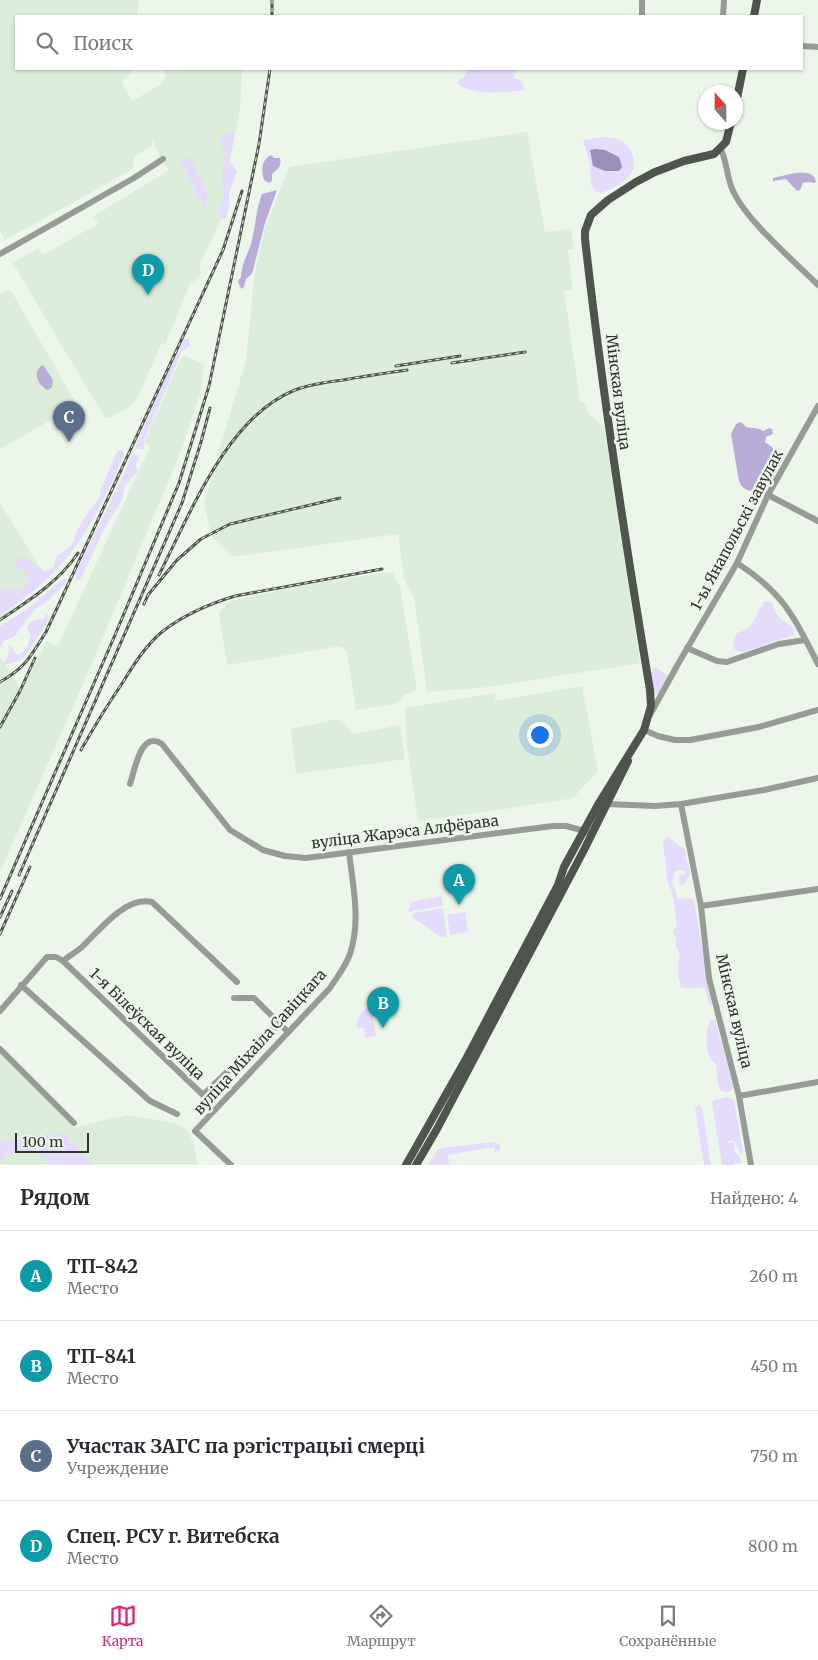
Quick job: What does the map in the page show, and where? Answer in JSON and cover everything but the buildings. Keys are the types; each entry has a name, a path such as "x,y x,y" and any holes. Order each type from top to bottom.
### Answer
{"main road":[{"path":"754,15 757,0"},
{"path":"740,85 743,70"},
{"path":"720,148 726,142 729,130"},
{"name":"Мінская вуліца","path":"588,832 644,730 651,699 618,498 590,283 585,230 588,221 597,209 636,182 670,166 709,156 720,148"},
{"path":"406,1165 588,832"},
{"path":"416,1165 432,1138 588,832"},
{"path":"423,1135 432,1138"}],"street":[{"path":"642,0 642,15"},
{"path":"723,15 724,0"},
{"path":"803,46 818,47"},
{"path":"720,148 726,164 729,183 748,214 818,285"},
{"path":"1,251 134,178 163,159"},
{"name":"1-ы Янапольскі завулак","path":"648,718 737,563 768,496 818,406"},
{"path":"768,496 818,521"},
{"path":"737,563 760,578 777,595 786,607 818,664"},
{"path":"687,648 717,661 727,662 778,644 805,640"},
{"path":"644,730 675,740 690,740 759,727 818,710"},
{"name":"вуліца Жарэса Алфёрава","path":"130,784 146,743 151,740 157,740 226,827 263,850 285,856 306,858 553,826 566,826 588,832"},
{"path":"603,804 655,806 681,804 764,790 818,778"},
{"name":"Мінская вуліца","path":"681,804 701,906 709,978 739,1096 751,1165"},
{"name":"вуліца Міхаіла Савіцкага","path":"231,1165 196,1131 330,988 344,966 350,954 354,938 356,915 349,852"},
{"path":"701,906 818,888"},
{"path":"0,1011 47,957 56,957 63,961 82,947 98,930 129,905 142,900 152,902 237,982"},
{"name":"1-я Білеўская вуліца","path":"63,961 203,1095 271,1030 280,1025"},
{"path":"22,985 150,1101 177,1114"},
{"path":"234,998 254,998 288,1032"},
{"path":"0,1049 74,1123"},
{"path":"739,1096 818,1082"}],"shaded area":[{"path":"0,0 139,0 137,15 15,15 15,70 133,70 121,82 132,101 160,85 167,75 164,70 242,70 240,109 222,203 221,220 199,265 201,270 200,276 190,284 165,345 162,342 138,397 128,408 109,418 105,418 13,263 38,248 42,255 98,224 94,216 169,170 157,151 153,138 152,146 134,157 133,169 5,240 0,231"},
{"path":"468,70 518,70 513,74 514,78 521,81 525,90 481,92 457,84"},
{"path":"233,130 234,135 229,160 237,172 229,193 226,218 223,219 219,217 219,214 223,197 222,177 225,155 219,142 220,138"},
{"path":"527,132 545,232 571,229 574,249 568,250 573,289 564,291 580,401 584,402 589,414 604,426 640,663 489,687 427,692 414,597 404,579 398,534 232,557 212,537 204,503 246,360 254,278 264,231 289,167"},
{"path":"605,137 622,141 633,155 634,164 631,173 625,180 600,193 595,191 591,185 590,164 583,140"},
{"path":"590,150 605,150 619,157 622,167 619,171 605,171 593,166"},
{"path":"271,155 274,158 280,158 280,165 272,174 272,181 269,183 264,180 262,169 265,160"},
{"path":"185,157 191,159 206,189 205,209 201,202 203,198 198,198 181,162"},
{"path":"795,173 811,174 816,182 803,183 800,190 797,191 786,179 773,181 773,178"},
{"path":"277,190 265,223 252,274 246,279 243,289 238,281 251,245 262,194"},
{"path":"10,289 77,405 0,449 0,295"},
{"path":"185,339 189,339 190,346 182,351 144,440 144,449 136,449 135,447 168,372"},
{"path":"184,355 204,365 200,393 183,446 90,668 0,872 0,657 22,690 47,641 58,646 150,447 144,442"},
{"path":"43,365 53,380 52,387 48,390 41,385 37,378 37,371"},
{"path":"741,422 746,427 763,431 769,428 772,429 773,434 766,437 765,442 772,447 778,458 776,461 768,459 767,467 771,480 770,485 765,491 747,490 739,481 731,434 736,424"},
{"path":"122,450 124,455 113,480 89,526 76,546 44,582 24,599 0,614 0,590 23,589 29,584 25,571 15,566 15,562 23,557 45,571 53,568 57,556 72,545 86,515 100,497 101,489 116,454"},
{"path":"138,455 139,459 135,465 138,472 125,485 122,500 104,529 81,579 77,580 75,576 79,566 131,456"},
{"path":"0,503 45,576 0,620"},
{"path":"392,572 400,587 417,690 403,695 398,703 356,710 347,651 340,646 227,665 219,613 230,601 310,584"},
{"path":"66,578 67,580 59,590 45,603 35,609 14,637 3,641 0,648 0,626 29,608"},
{"path":"765,601 772,603 779,617 792,626 794,635 743,652 733,648 737,633 752,624"},
{"path":"47,614 49,617 47,623 25,656 19,661 4,665 8,657 9,647 11,646 16,654 20,655 27,647 31,636 28,625 33,620 43,619"},
{"path":"653,668 657,668 668,676 658,694 655,693 653,684"},
{"path":"582,686 598,771 573,798 418,821 407,746 405,708 496,693 495,701"},
{"path":"338,719 354,734 400,725 405,759 296,774 291,729"},
{"path":"668,837 685,850 690,874 685,884 680,885 680,875 685,874 685,872 683,870 675,871 672,882 678,899 690,898 694,900 712,1005 709,1005 705,988 681,987 678,970 680,954 673,931 677,925 672,891 668,884 663,844 665,838"},
{"path":"441,896 443,906 408,912 411,902"},
{"path":"443,908 447,936 441,937 412,917 414,913"},
{"path":"465,912 468,932 450,935 447,915"},
{"path":"371,1006 376,1036 365,1038 364,1028 359,1028 356,1025 361,1014"},
{"path":"715,1019 733,1087 731,1091 725,1092 720,1090 716,1064 712,1061 708,1050 706,1037 708,1025 710,1021"},
{"path":"0,1052 74,1127 128,1115 175,1123 188,1131 194,1145 197,1165 0,1165"},
{"path":"728,1097 734,1100 743,1152 741,1154 734,1141 730,1140 726,1144 733,1142 741,1162 740,1164 722,1165 712,1103 714,1100"},
{"path":"698,1105 702,1107 711,1165 704,1165 695,1108"},
{"path":"64,1133 93,1165 49,1165 48,1157 40,1158 39,1150 5,1155 4,1161 0,1162 0,1142"},
{"path":"492,1142 500,1144 500,1149 495,1152 494,1147 448,1155 449,1165 429,1165 437,1150 442,1148"}],"railway":[{"path":"272,0 272,15"},
{"path":"0,899 179,483 209,386 259,144 270,70"},
{"path":"0,682 22,666 46,632 223,250 242,191"},
{"path":"452,363 525,352"},
{"path":"396,366 460,356"},
{"path":"159,575 213,470 230,444 249,422 271,403 295,390 307,386 407,370"},
{"path":"19,875 182,503 210,408"},
{"path":"144,604 148,595 177,560 201,539 230,524 340,498"},
{"path":"0,620 52,582 78,553"},
{"path":"81,750 141,655 157,636 180,619 207,606 235,596 382,569"},
{"path":"0,727 20,691 35,658"},
{"path":"0,934 30,867"},
{"path":"0,917 12,891"}],"place":[{"name":"Спец. РСУ г. Витебска","path":"148,295"},
{"name":"Участак ЗАГС па рэгістрацыі смерці","path":"69,442"},
{"name":"ТП-842","path":"459,905"},
{"name":"ТП-841","path":"383,1028"}]}
